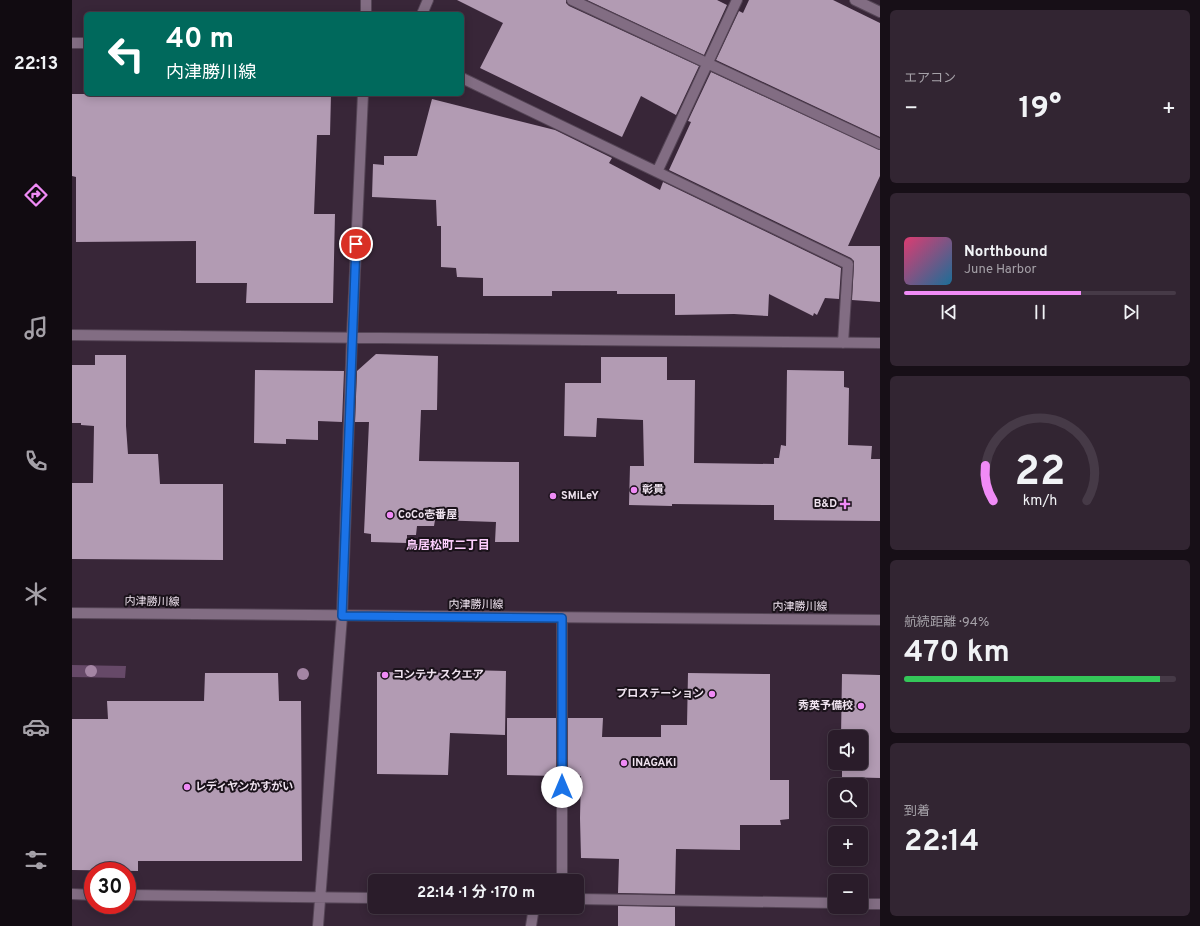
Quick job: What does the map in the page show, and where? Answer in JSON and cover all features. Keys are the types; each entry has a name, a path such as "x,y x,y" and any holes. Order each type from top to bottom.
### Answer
{"street":[{"path":"366,0 366,12"},
{"path":"423,12 428,0"},
{"path":"572,0 880,144"},
{"path":"657,172 737,0"},
{"path":"855,0 880,12"},
{"path":"72,43 84,43"},
{"path":"464,79 848,264 843,343"},
{"path":"318,926 342,616 352,337 363,96"},
{"path":"72,335 880,343"},
{"name":"内津勝川線","path":"72,613 880,620"},
{"path":"562,618 562,874"},
{"path":"72,894 84,895"},
{"path":"136,895 368,898"},
{"path":"584,899 828,903"},
{"path":"868,904 880,904"},
{"path":"532,926 533,914"}],"shaded area":[{"path":"72,665 126,666 125,678 72,677"}],"building":[{"path":"457,0 566,0 566,3 569,6 699,66 676,115 641,96 622,137 480,68 503,23"},
{"path":"587,0 717,0 727,5 704,55"},
{"path":"749,0 833,0 880,23 880,137 716,60 739,11 743,13"},
{"path":"711,72 880,150 880,176 848,246 880,246 880,302 852,300 854,261 851,258 669,170 691,122 688,121"},
{"path":"72,94 84,94 84,96 331,96 330,135 317,135 314,214 335,214 333,303 246,303 247,283 196,283 196,241 76,242 76,177 72,176"},
{"path":"432,99 555,130 612,158 609,163 660,190 663,182 841,268 839,299 825,298 817,315 814,313 813,316 769,294 768,316 734,314 675,315 675,294 617,294 617,291 552,291 552,296 483,296 483,278 457,277 456,268 441,267 441,226 437,226 436,200 372,197 373,164 384,165 384,156 417,156"},
{"path":"376,354 438,356 437,410 421,410 419,461 519,462 519,542 495,542 496,522 435,520 434,526 417,526 416,535 407,535 407,543 371,542 371,534 364,533 369,422 355,422 357,371"},
{"path":"95,355 126,355 126,426 128,454 158,454 160,484 223,484 223,560 72,559 72,483 93,483 94,426 81,425 81,423 72,423 72,365 95,365"},
{"path":"601,357 667,357 667,380 695,380 694,463 774,464 774,458 779,458 781,445 786,446 787,370 844,371 844,387 849,388 848,445 872,446 871,459 880,459 880,521 774,520 774,505 629,505 630,466 644,466 643,420 597,418 596,437 564,436 565,383 601,383"},
{"path":"255,370 344,371 342,422 318,421 318,440 286,439 286,444 254,443"},
{"path":"468,670 506,671 505,735 450,733 448,775 377,774 377,672 468,673"},
{"name":"レディヤンかすがい","path":"205,673 278,673 279,701 301,701 302,861 138,861 138,871 136,871 136,862 84,862 84,870 72,870 72,719 108,719 107,701 204,701"},
{"path":"688,673 770,674 770,780 789,780 789,819 780,820 781,825 740,825 740,850 676,849 675,894 618,893 619,859 581,858 581,776 568,776 568,718 603,718 602,737 661,737 661,725 687,725"},
{"name":"秀英予備校","path":"842,674 880,675 880,778 842,777 842,770 868,770 868,730 841,730"},
{"path":"507,718 556,718 556,776 507,775"},
{"path":"618,906 675,907 675,926 618,926"}],"place":[{"name":"彰貴","path":"634,490"},
{"name":"SMiLeY","path":"553,496"},
{"name":"B&D","path":"845,504"},
{"name":"CoCo壱番屋","path":"390,515"},
{"name":"コンテナ スクエア","path":"385,675"},
{"name":"プロステーション","path":"712,694"},
{"name":"秀英予備校","path":"861,706"},
{"name":"INAGAKI","path":"624,763"},
{"name":"レディヤンかすがい","path":"187,787"}],"district":[{"name":"鳥居松町二丁目","path":"448,546"}],"route":[{"path":"356,244 342,616 562,618 562,787"}]}
